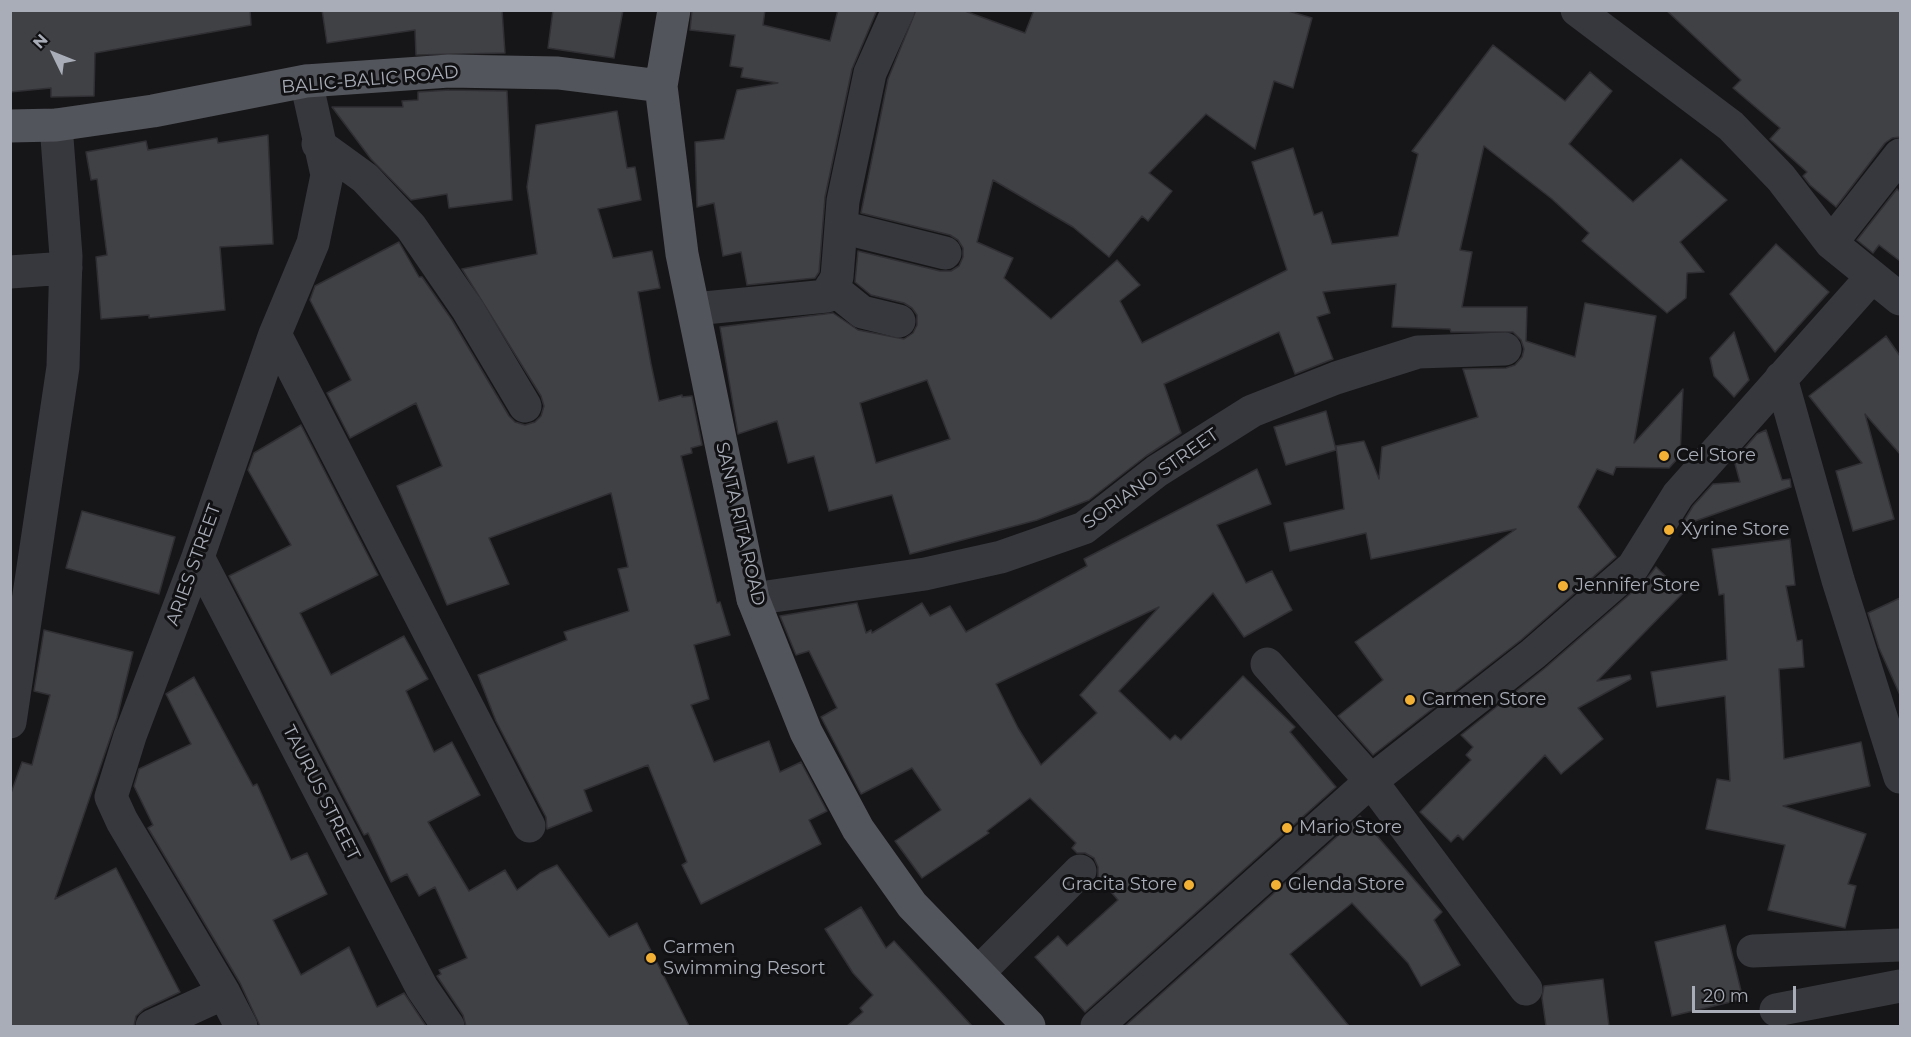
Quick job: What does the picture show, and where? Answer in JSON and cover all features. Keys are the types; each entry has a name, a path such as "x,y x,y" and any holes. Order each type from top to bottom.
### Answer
{"main road":[{"name":"SANTA RITA ROAD","path":"674,10 661,86 682,254 753,599 806,732 858,829 912,906 1029,1026"},
{"name":"BALIC-BALIC ROAD","path":"10,126 56,125 153,111 306,81 449,71 558,73 661,86"}],"street":[{"path":"694,309 827,296 837,277 843,201 870,73 898,10"},
{"path":"1577,10 1731,126 1781,178 1831,243 1871,278 1900,299"},
{"name":"ARIES STREET","path":"242,1026 122,821 111,797 130,736 198,557 275,334 314,243 327,175 318,144 306,81"},
{"path":"10,722 63,367 66,268 56,125"},
{"path":"318,144 365,178 411,227 468,310 525,406"},
{"path":"1831,243 1900,155"},
{"path":"841,227 945,253"},
{"path":"10,272 66,268"},
{"path":"1097,1026 1371,781 1533,654 1633,567 1678,495 1871,278"},
{"path":"831,287 862,312 899,321"},
{"path":"275,334 529,826"},
{"name":"SORIANO STREET","path":"753,599 925,574 1001,557 1084,528 1157,471 1252,411 1336,378 1418,352 1505,349"},
{"path":"1781,378 1838,580 1900,777"},
{"name":"TAURUS STREET","path":"198,557 422,988 448,1026"},
{"path":"1267,664 1371,781 1526,989"},
{"path":"978,973 1080,871"},
{"path":"1754,951 1900,945"},
{"path":"1776,1010 1900,986"},
{"path":"153,1026 224,993"}],"building":[{"path":"10,10 250,10 251,25 95,53 94,96 51,97 51,88 10,92"},
{"path":"322,10 502,10 505,53 416,55 415,30 327,43"},
{"path":"553,10 623,10 614,58 548,48"},
{"path":"692,10 765,10 763,25 830,41 838,10 877,10 852,69 825,197 819,272 815,278 747,285 741,252 723,256 714,203 697,207 695,142 724,139 737,90 778,83 741,77 743,68 730,66 735,35 690,30"},
{"path":"916,10 962,10 1025,33 1034,10 1285,10 1312,18 1293,88 1274,81 1255,149 1206,114 1149,173 1172,191 1148,221 1142,216 1109,257 1073,227 993,180 977,242 1013,258 1004,278 1051,319 1117,260 1140,285 1120,301 1142,343 1287,270 1252,162 1293,148 1314,215 1322,212 1332,244 1398,236 1418,154 1412,151 1493,45 1565,101 1590,72 1612,91 1569,144 1633,202 1681,159 1727,200 1680,242 1704,272 1687,273 1686,298 1667,313 1582,241 1589,233 1552,199 1484,146 1460,250 1472,252 1462,307 1527,307 1526,341 1575,357 1585,303 1656,316 1634,443 1683,389 1680,456 1669,468 1616,467 1613,475 1597,469 1578,507 1616,557 1521,640 1373,755 1338,716 1383,680 1355,642 1516,529 1371,559 1366,533 1290,551 1284,523 1344,509 1336,446 1364,441 1379,479 1382,447 1478,417 1463,369 1506,368 1515,365 1522,357 1524,349 1521,340 1513,332 1451,332 1450,329 1392,327 1396,284 1323,292 1330,313 1317,317 1333,359 1295,374 1279,332 1164,384 1181,433 1146,456 1089,500 1037,520 910,554 892,495 829,511 814,456 788,463 777,421 738,434 720,327 833,313 858,330 904,339 913,333 917,325 917,315 904,303 871,295 855,282 858,251 940,271 951,271 959,266 963,257 963,248 958,240 950,235 861,213 888,79","holes":["927,380 950,439 876,463 860,403"]},
{"path":"1666,10 1900,10 1900,137 1892,138 1885,143 1836,207 1810,185 1803,176 1807,172 1770,139 1780,128 1733,88 1741,80"},
{"path":"507,91 512,200 449,208 447,194 411,200 371,159 332,107 403,107 402,101 418,100 418,92"},
{"path":"617,111 627,168 635,167 641,200 598,209 613,258 652,251 660,288 638,292 651,364 659,401 682,395 682,397 692,396 702,445 691,448 692,453 681,456 717,603 720,602 730,635 694,645 709,699 691,705 714,762 769,741 780,772 801,762 827,811 809,820 821,844 701,904 682,865 687,862 648,765 584,790 592,811 547,829 546,817 496,721 478,675 567,640 564,632 629,611 618,569 628,567 611,493 489,538 509,584 447,605 397,486 442,466 416,403 350,438 327,393 351,380 310,300 315,286 399,242 419,277 422,277 452,320 509,416 515,422 525,425 535,422 541,416 544,406 541,396 462,269 537,254 527,187 536,125"},
{"path":"268,135 273,244 220,247 225,310 149,318 149,315 101,319 96,257 107,255 97,179 91,180 86,152 146,141 148,150 217,138 218,143"},
{"path":"1897,189 1900,192 1900,261 1879,245 1873,253 1857,240"},
{"path":"1776,244 1829,292 1775,352 1730,294"},
{"path":"1734,332 1749,380 1734,397 1714,376 1710,358"},
{"path":"1886,336 1900,356 1900,454 1865,414 1894,519 1853,531 1836,471 1862,463 1809,396"},
{"path":"1326,411 1336,450 1286,465 1274,427"},
{"path":"301,425 378,575 300,613 331,675 404,636 428,679 406,691 434,752 452,742 480,795 428,822 469,891 505,870 517,890 540,873 557,865 609,937 637,923 689,1026 466,1026 463,1015 437,976 441,974 439,970 467,958 435,887 419,896 407,874 391,882 368,833 364,835 229,576 291,545 248,470 254,453"},
{"path":"1766,430 1782,480 1790,479 1791,487 1681,526 1693,506 1713,484 1740,482 1734,460 1746,455 1744,449 1757,434"},
{"path":"1257,469 1271,504 1217,525 1246,583 1272,571 1292,610 1244,637 1213,593 1119,691 1170,740 1175,735 1181,740 1243,676 1295,727 1290,732 1336,787 1085,1012 1035,957 1058,936 1067,946 1118,900 1098,877 1098,867 1094,858 1085,853 1077,853 1072,848 1076,843 1030,798 987,831 989,833 922,878 895,841 941,810 912,768 861,794 821,717 837,708 809,651 796,655 780,616 857,603 866,633 871,630 872,633 922,603 930,616 950,606 966,632 1087,566 1084,559","holes":["1159,607 1080,695 1097,713 1041,765 1018,728 996,684"]},
{"path":"82,511 175,537 159,594 66,568"},
{"path":"1790,539 1795,585 1786,586 1797,641 1802,640 1804,667 1779,669 1784,759 1861,742 1870,786 1783,806 1866,834 1848,884 1856,886 1845,928 1768,910 1785,845 1706,829 1717,779 1730,781 1725,696 1657,707 1651,672 1727,660 1724,594 1719,595 1712,549"},
{"path":"1656,567 1683,593 1597,681 1630,675 1631,679 1578,708 1603,739 1561,774 1545,755 1463,840 1458,835 1451,842 1420,812 1471,760 1466,755 1473,747 1461,735 1545,668 1645,581"},
{"path":"1900,598 1900,695 1879,648 1868,613"},
{"path":"44,630 133,652 117,718 55,899 116,868 180,992 144,1009 136,1016 134,1026 10,1026 10,796 22,762 32,765 50,695 34,691"},
{"path":"194,677 253,786 257,784 291,860 307,853 327,894 273,920 301,975 349,947 377,1007 404,993 426,1026 260,1026 240,983 148,828 153,825 134,786 139,769 191,744 166,694"},
{"path":"1360,816 1442,912 1434,920 1460,965 1421,986 1408,963 1352,903 1290,954 1349,1026 1125,1026"},
{"path":"861,907 886,948 894,941 972,1026 847,1026 863,1012 860,1008 873,995 853,973 825,929"},
{"path":"1725,925 1743,999 1672,1016 1655,942"},
{"path":"1603,979 1609,1026 1546,1026 1542,998 1544,986"}],"place":[{"name":"Cel Store","path":"1664,456"},
{"name":"Xyrine Store","path":"1669,530"},
{"name":"Jennifer Store","path":"1563,586"},
{"name":"Carmen Store","path":"1410,700"},
{"name":"Mario Store","path":"1287,828"},
{"name":"Gracita Store","path":"1189,885"},
{"name":"Glenda Store","path":"1276,885"},
{"name":"Carmen Swimming Resort","path":"651,958"}]}
